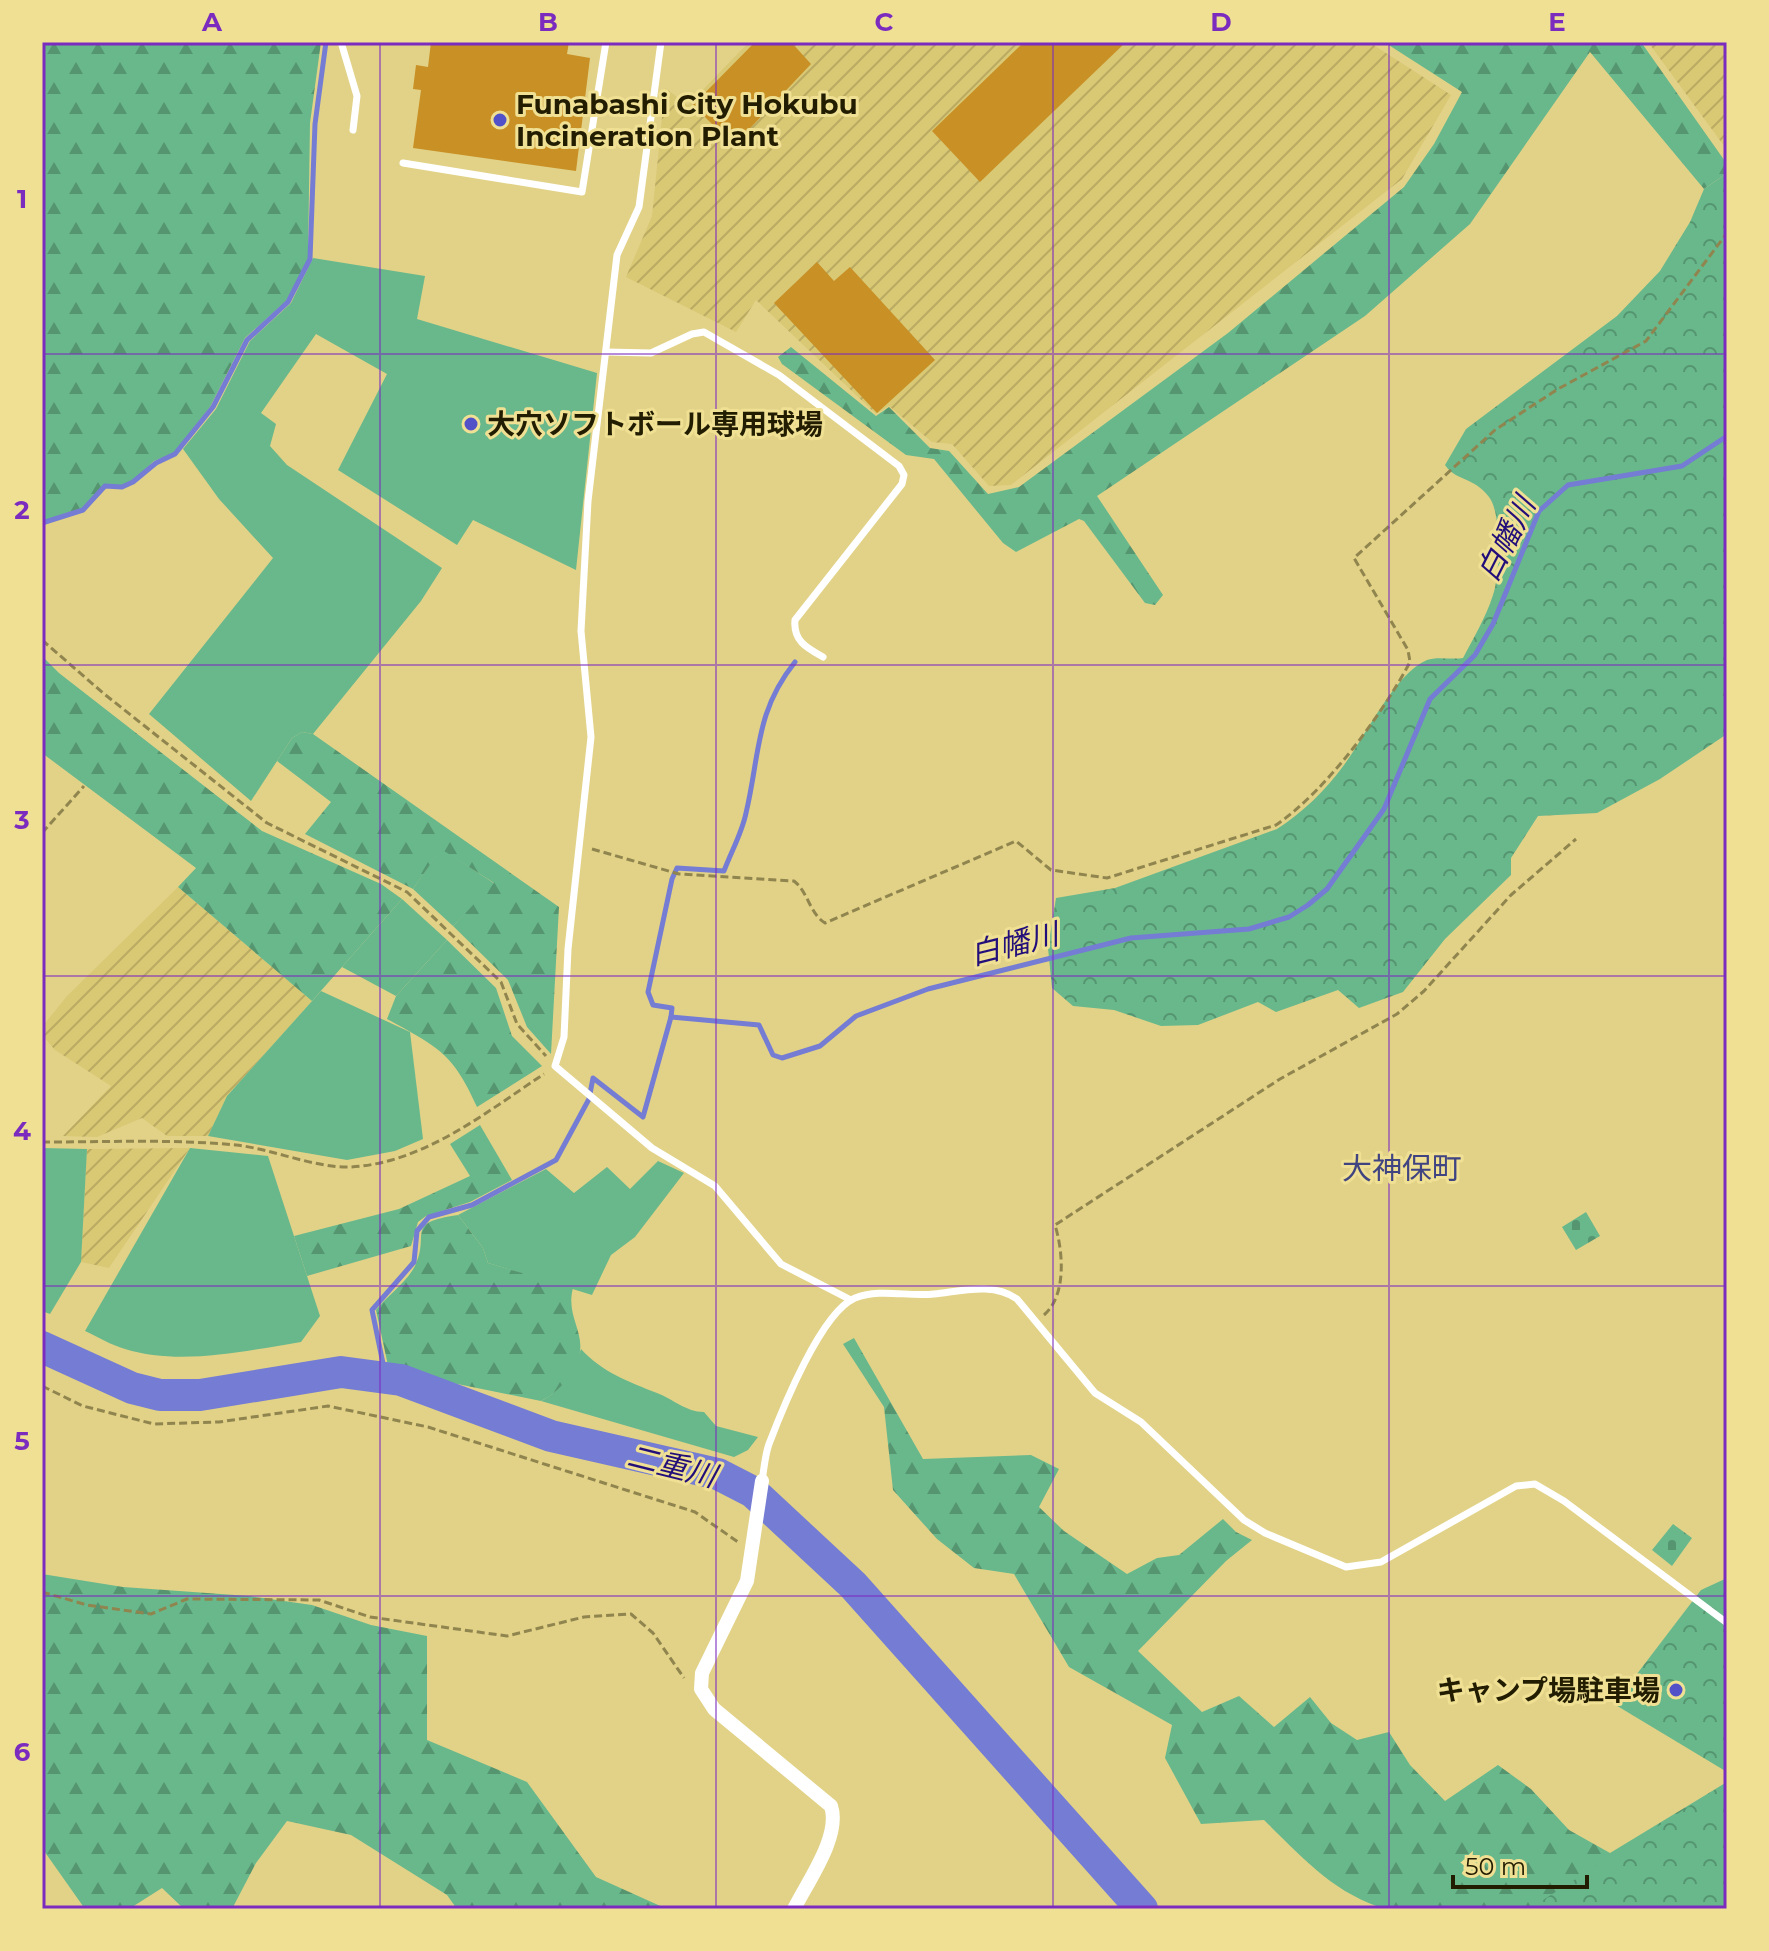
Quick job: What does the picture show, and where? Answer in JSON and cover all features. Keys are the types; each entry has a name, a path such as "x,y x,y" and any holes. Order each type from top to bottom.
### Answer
{"street":[{"path":"762,1481 747,1581 702,1673 701,1689 714,1709 831,1806 835,1817 833,1834 794,1909"}],"lane":[{"path":"341,42 357,96 353,130"},
{"path":"403,163 582,192 606,42"},
{"path":"661,42 639,207 617,255 584,547 581,631 591,737 568,949 564,1037 555,1066 652,1148 715,1186 781,1264 851,1300"},
{"path":"606,352 651,353 692,334 704,332 779,375 899,466 904,475 902,484 795,620 795,632 800,641 823,657"},
{"path":"762,1481 767,1448 794,1389 826,1324 851,1300 874,1292 922,1295 1004,1290 1017,1299 1095,1393 1141,1422 1244,1520 1265,1533 1346,1567 1381,1562 1516,1486 1535,1484 1577,1511 1727,1623"}],"path":[{"path":"581,845 679,874 794,881 803,890 819,920 825,923 1016,841 1051,870 1107,878 1276,825 1296,811 1340,764 1410,662 1408,650 1354,558 1495,430 1558,389 1646,341 1727,233"},
{"path":"42,640 103,693 267,823 407,892 501,982 517,1024 555,1066 454,1134 399,1157 348,1167 239,1145 42,1142"},
{"path":"42,833 84,786"},
{"path":"1036,1323 1050,1310 1056,1297 1063,1249 1055,1225 1280,1079 1397,1014 1424,991 1511,895 1576,839"},
{"path":"42,1386 83,1406 154,1424 219,1422 277,1411 328,1406 428,1427 695,1512 752,1548"},
{"path":"42,1592 87,1605 151,1614 187,1599 319,1600 370,1617 507,1636 584,1617 631,1614 653,1633 683,1677 701,1689"}],"shaded area":[{"path":"749,42 1369,42 1451,95 1402,179 1011,485 989,486 952,444 932,442 889,406 876,414 756,300 736,332 626,277 652,216 665,88 688,105"},
{"path":"1648,42 1727,42 1727,150"},
{"path":"178,887 312,1001 227,1096 208,1136 167,1136 142,1118 97,1137 63,1136 111,1086 55,1050 42,1035 42,1027 67,996"},
{"path":"190,1148 109,1268 81,1262 87,1149"}],"green space":[{"path":"42,42 321,42 310,123 308,259 286,301 245,338 210,407 174,453 154,461 133,481 122,485 104,485 82,508 42,521"},
{"path":"1384,42 1641,42 1727,164 1727,173 1704,189 1590,52 1470,224 1365,316 1097,496 1163,595 1155,605 1145,603 1084,521 1079,519 1016,552 1003,543 934,459 906,455 782,364 778,357 791,347 876,416 889,407 930,448 949,451 988,494 1019,487 1228,333 1404,187 1434,144 1462,92"},
{"path":"1727,173 1727,734 1660,779 1597,813 1538,816 1511,858 1511,875 1445,939 1403,992 1359,1008 1338,990 1276,1012 1258,1002 1198,1025 1161,1026 1114,1010 1073,1006 1052,988 1048,948 1056,898 1115,888 1277,829 1329,783 1403,678 1427,660 1463,658 1493,595 1498,530 1489,497 1445,465 1466,429 1617,316 1660,271 1690,222 1704,189"},
{"path":"313,258 425,276 417,319 597,373 576,570 473,520 457,545 338,470 387,374 316,334 261,413 276,424 270,446 287,465 442,568 421,601 313,734 302,732 292,738 251,801 149,714 273,558 219,499 183,449 216,409 250,341 291,303"},
{"path":"42,656 59,673 262,831 381,884 402,899 312,1001 178,887 196,868 42,753"},
{"path":"302,732 313,734 559,907 551,1054 527,1027 508,980 453,926 494,883 441,849 413,889 305,834 331,802 277,761 292,738"},
{"path":"441,848 495,884 453,926 413,889"},
{"path":"402,899 447,940 396,996 342,967"},
{"path":"447,940 496,988 512,1036 542,1066 477,1107 460,1074 442,1053 387,1019 396,996"},
{"path":"321,991 410,1032 423,1139 395,1151 347,1160 208,1136 227,1096"},
{"path":"480,1125 512,1180 470,1202 426,1216 418,1222 411,1246 307,1276 294,1236 399,1209 470,1176 450,1144"},
{"path":"42,1148 87,1149 81,1262 50,1314 42,1311"},
{"path":"190,1148 268,1156 320,1316 301,1342 235,1353 168,1356 125,1349 85,1331"},
{"path":"658,1161 684,1173 635,1237 611,1255 592,1295 488,1263 483,1248 458,1215 546,1169 574,1193 607,1167 630,1189"},
{"path":"1586,1212 1600,1236 1576,1250 1562,1227"},
{"path":"458,1215 483,1248 488,1263 573,1288 573,1314 580,1343 578,1359 566,1380 541,1401 389,1370 376,1310 415,1266 424,1226"},
{"path":"854,1338 923,1459 1031,1455 1059,1469 1039,1507 1064,1531 1127,1574 1157,1558 1179,1555 1223,1519 1236,1532 1252,1540 1226,1561 1138,1651 1202,1712 1239,1696 1274,1727 1310,1697 1331,1723 1357,1740 1389,1732 1410,1765 1445,1801 1498,1765 1531,1789 1569,1830 1610,1853 1727,1782 1727,1909 1387,1909 1368,1903 1335,1884 1264,1820 1201,1824 1165,1758 1172,1725 1069,1667 1014,1574 974,1568 937,1539 893,1490 884,1407 843,1344"},
{"path":"581,1349 616,1376 685,1408 704,1412 716,1426 758,1437 748,1450 734,1457 541,1401 555,1392 566,1379"},
{"path":"1673,1524 1692,1538 1672,1566 1652,1550"},
{"path":"42,1574 123,1587 249,1596 312,1605 371,1625 427,1636 427,1740 527,1782 596,1877 667,1909 457,1909 447,1895 351,1835 287,1821 256,1863 232,1909 184,1909 162,1888 129,1909 85,1909 42,1848"},
{"name":"キャンプ場駐車場","path":"1727,1578 1727,1772 1614,1704 1701,1590"},
{"path":"1727,1782 1727,1909 1529,1909"}],"building":[{"name":"Funabashi City Hokubu Incineration Plant","path":"431,42 569,42 567,54 590,58 576,171 413,148 421,90 413,89 416,65 428,67"},
{"path":"755,42 791,42 811,64 737,142 728,131 723,135 693,105"},
{"path":"1024,42 1126,42 980,182 932,131"},
{"path":"817,262 834,281 850,267 935,360 877,413 774,303"}],"waterway":[{"path":"42,523 83,510 105,486 122,487 133,482 156,463 175,454 213,407 247,340 288,302 310,259 315,124 326,42"},
{"name":"白幡川","path":"386,1378 372,1310 414,1262 417,1231 429,1217 472,1205 556,1160 589,1099 593,1078 643,1117 671,1017 759,1025 773,1055 782,1058 820,1046 856,1016 928,989 1131,938 1249,929 1289,917 1308,905 1327,889 1384,809 1430,699 1475,655 1493,624 1539,511 1568,485 1682,466 1727,436"},
{"path":"671,1017 672,1008 653,1005 648,992 672,879 677,868 724,871 744,820 761,734 772,698 795,662"},
{"name":"二重川","path":"42,1347 132,1388 160,1395 200,1395 341,1372 401,1380 551,1436 718,1474 753,1492 853,1585 1142,1909"}],"place":[{"name":"Funabashi City Hokubu Incineration Plant","path":"500,120"},
{"name":"大穴ソフトボール専用球場","path":"471,424"},
{"name":"キャンプ場駐車場","path":"1676,1690"}],"district":[{"name":"大神保町","path":"1402,1168"}]}
